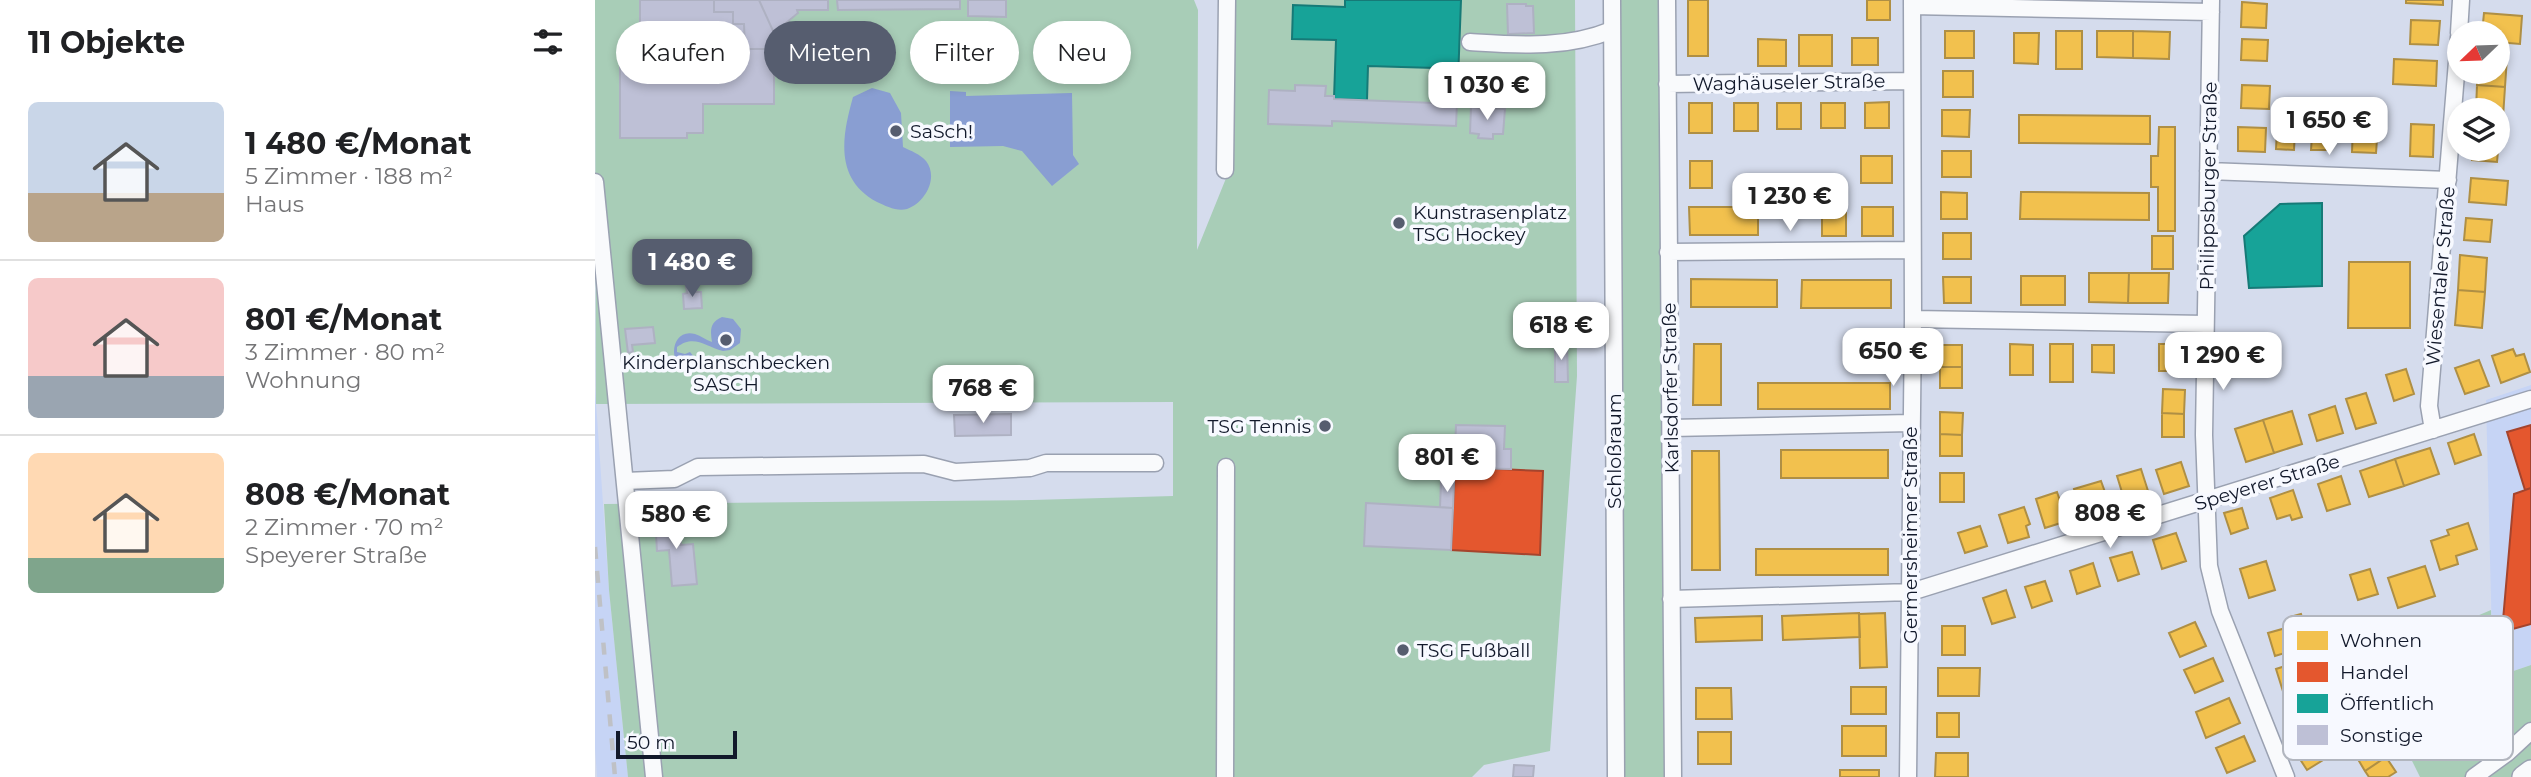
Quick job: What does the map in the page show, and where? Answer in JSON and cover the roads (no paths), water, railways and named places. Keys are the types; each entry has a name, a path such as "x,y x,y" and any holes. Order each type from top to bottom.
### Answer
{"street":[{"path":"1225,170 1227,0"},
{"name":"Schloßraum","path":"1612,0 1616,777"},
{"name":"Karlsdorfer Straße","path":"1667,0 1673,777"},
{"name":"Wiesentaler Straße","path":"2460,21 2462,0"},
{"path":"1912,3 2211,6"},
{"name":"Germersheimer Straße","path":"1908,777 1913,319 1910,80 1912,3"},
{"name":"Philippsburger Straße","path":"2211,6 2205,324 2205,501 2209,566 2220,611 2286,777"},
{"path":"1470,42 1555,45 1593,38 1612,30"},
{"name":"Waghäuseler Straße","path":"1667,84 1910,80"},
{"name":"Wiesentaler Straße","path":"2433,430 2429,406 2455,84"},
{"path":"2208,171 2448,180"},
{"path":"595,182 654,777"},
{"path":"1668,252 1912,250"},
{"path":"1913,319 2205,324"},
{"name":"Speyerer Straße","path":"1671,599 1911,592 2531,399"},
{"path":"1671,428 1911,423"},
{"path":"625,481 674,479 698,467 924,464 955,472 1030,468 1046,463 1155,463"},
{"path":"1225,777 1226,467"},
{"path":"2513,748 2531,731"},
{"path":"2474,777 2497,760"}],"railway":[{"path":"595,547 615,777"}],"place":[{"name":"SaSch!","path":"896,131"},
{"name":"Kunstrasenplatz TSG Hockey","path":"1399,223"},
{"name":"Kinderplanschbecken SASCH","path":"726,340"},
{"name":"TSG Tennis","path":"1325,426"},
{"name":"TSG Fußball","path":"1403,650"}]}
